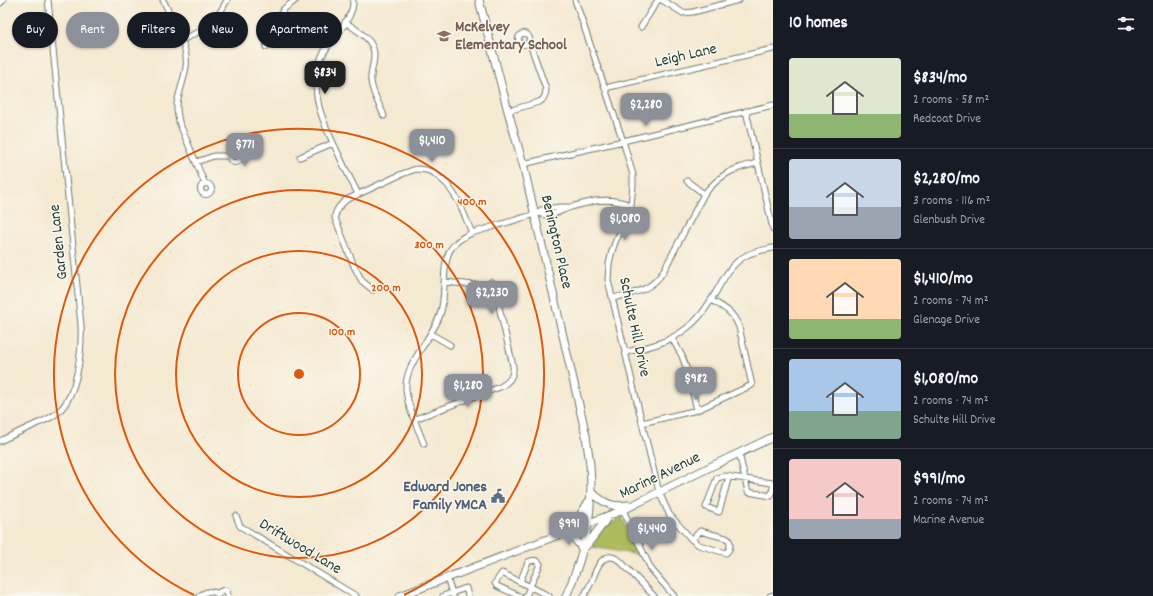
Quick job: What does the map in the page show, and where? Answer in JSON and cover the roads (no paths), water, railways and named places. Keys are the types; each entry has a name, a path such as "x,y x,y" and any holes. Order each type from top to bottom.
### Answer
{"main road":[{"name":"Benington Place","path":"479,0 508,112 537,214 586,435 590,465 591,496 583,550"},
{"name":"Marine Avenue","path":"400,596 623,510 773,437"},
{"path":"583,550 575,538 565,533 580,517 591,496 597,496 606,503 617,506 633,505"},
{"path":"566,596 583,550 604,524 608,516"}],"street":[{"name":"Garden Lane","path":"0,441 53,416 61,409 69,397 72,389 79,365 81,348 81,325 48,0"},
{"path":"163,0 169,12"},
{"path":"190,36 203,30 216,19 226,0"},
{"path":"283,12 296,0"},
{"path":"353,0 352,9 345,22 328,45 322,57 316,84 316,97 320,112 333,143 358,194"},
{"name":"Schulte Hill Drive","path":"575,0 623,141 633,175 631,205 626,222 612,251 608,280 660,492 669,514 692,540 699,545 726,553 728,552 731,544 726,538 700,531 692,540"},
{"path":"641,27 658,0"},
{"path":"662,0 683,13 693,12 739,0"},
{"path":"345,22 364,36 371,44 374,55 371,80 374,92 384,116"},
{"path":"508,112 539,102 546,93 546,89 529,41"},
{"path":"184,48 186,67 177,110 179,122 204,184"},
{"name":"Leigh Lane","path":"605,88 773,49"},
{"path":"523,164 773,105"},
{"path":"746,112 773,229"},
{"path":"300,157 333,143"},
{"path":"196,162 214,156 229,156"},
{"path":"613,298 646,289 659,278 704,194 718,179 729,171 757,163"},
{"path":"373,290 362,281 354,266 335,218 335,213 340,205 346,200 416,169 430,171 447,184 459,202 472,233"},
{"path":"687,181 704,194"},
{"path":"424,444 409,405 406,382 412,366 440,316 443,307 446,262 448,254 455,243 462,237 472,233 537,214 541,210 550,208 564,206 568,207 596,201 613,200 631,205"},
{"path":"626,352 660,344 688,327 700,315 711,300 723,278 736,263 747,255 773,248"},
{"path":"415,419 500,387 510,380 513,372 513,366 495,293 487,286 444,282"},
{"path":"642,423 697,410 752,385 739,327 735,319 725,308 711,300"},
{"path":"431,334 450,345"},
{"path":"672,338 682,356 687,370 697,410"},
{"path":"739,453 748,492 771,496 773,487"},
{"path":"729,476 719,512 706,507 717,478 729,476 773,484"},
{"path":"623,510 651,568 674,596"},
{"name":"Driftwood Lane","path":"236,516 240,526 356,596"},
{"path":"584,596 599,564 605,558 611,557 620,561 654,596"},
{"path":"520,582 528,562 536,560 540,564 526,596"},
{"path":"519,596 497,586 495,583 502,573 549,596"},
{"path":"446,578 453,594"},
{"path":"443,596 453,594 466,588 468,596"},
{"path":"199,596 208,591 213,591 218,595 220,591 225,590 228,593 228,596"}],"place":[{"name":"McKelvey Elementary School","path":"444,36"},
{"name":"Edward Jones Family YMCA","path":"498,496"}]}
